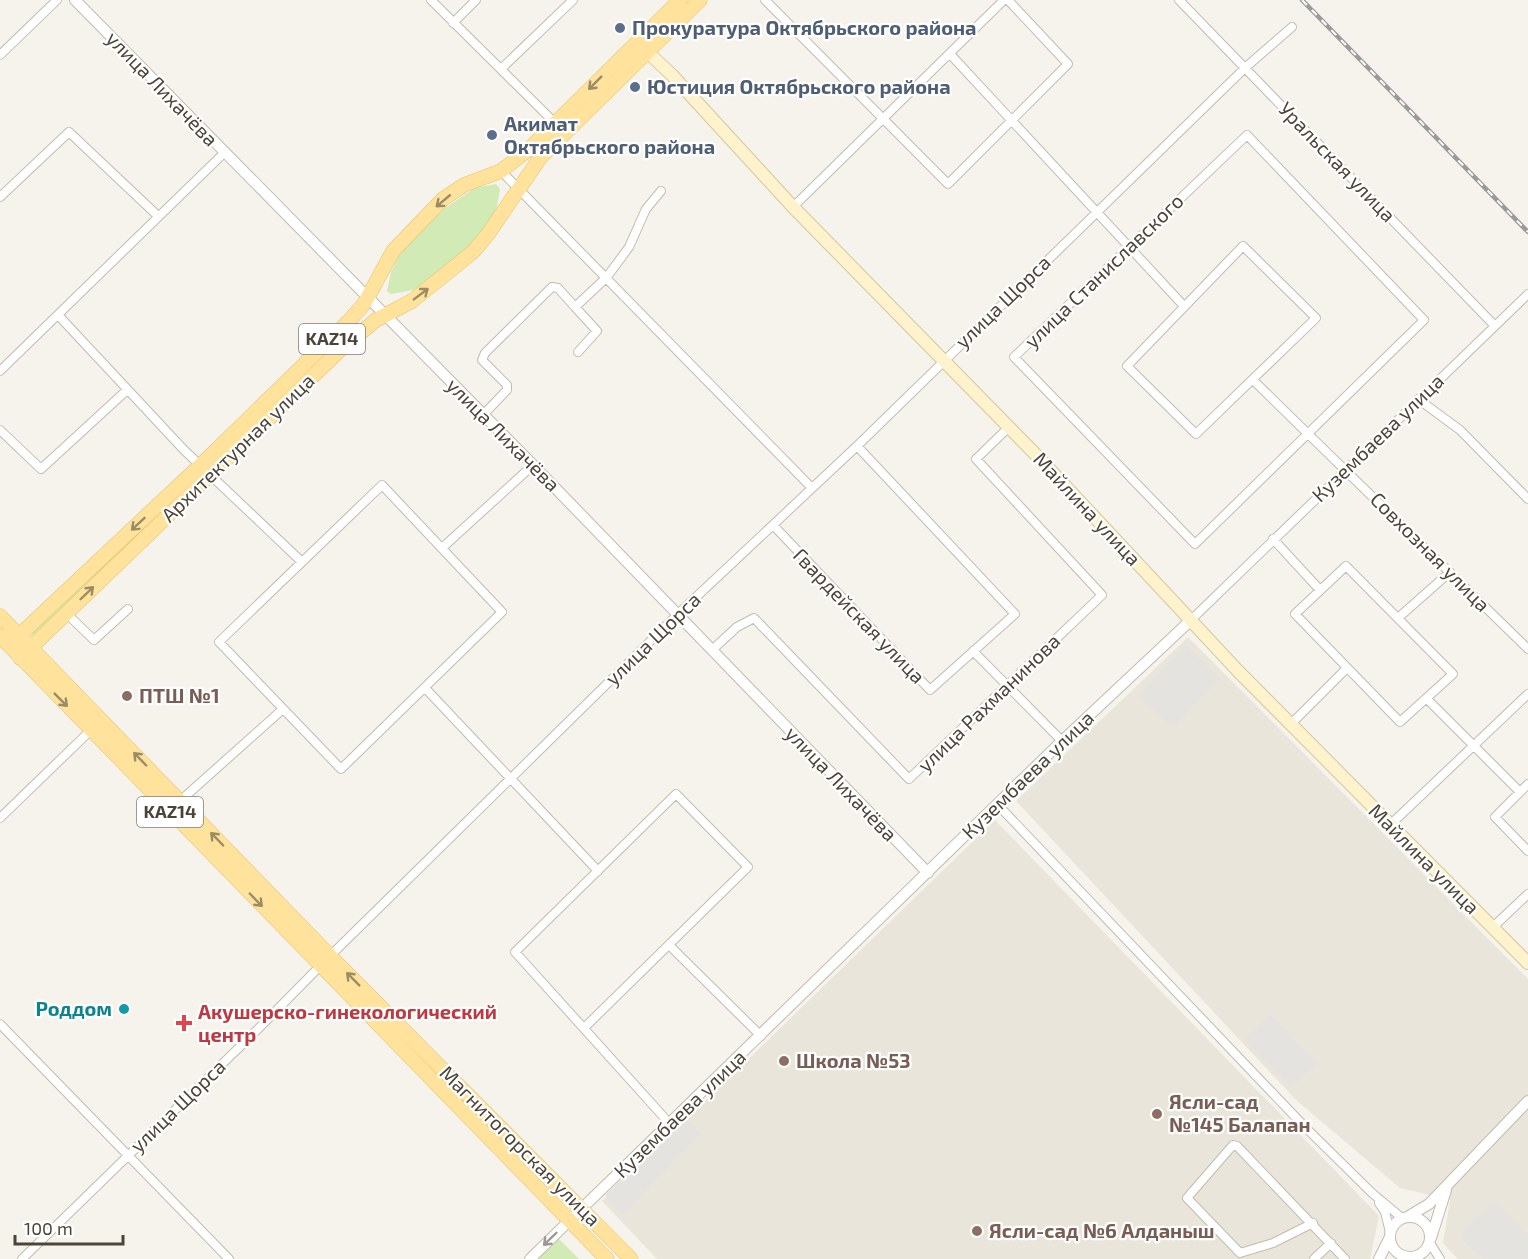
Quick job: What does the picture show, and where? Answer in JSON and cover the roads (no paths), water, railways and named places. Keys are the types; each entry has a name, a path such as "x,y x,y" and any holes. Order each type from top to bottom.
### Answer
{"main road":[{"name":"Архитектурная улица","path":"25,653 329,342 368,297 393,251 443,199 464,185 501,171 556,124 636,41 680,0"},
{"name":"Архитектурная улица","path":"9,639 376,320 412,301 472,252 488,234 540,158 700,0"},
{"name":"Майлина улица","path":"636,41 672,75 793,207 1009,427 1291,724 1528,963"},
{"name":"Магнитогорская улица","path":"0,616 9,639 180,801 325,961 605,1258"},
{"name":"Магнитогорская улица","path":"25,653 91,730 325,961 583,1208 631,1259"}],"street":[{"path":"0,55 57,0"},
{"name":"улица Лихачёва","path":"75,0 533,465 928,873"},
{"path":"431,0 556,124"},
{"path":"453,22 476,0"},
{"path":"502,68 573,0"},
{"path":"765,0 884,118 948,183 1068,64 1006,0 884,118 793,207"},
{"name":"Уральская улица","path":"1179,0 1495,326"},
{"name":"улица Щорса","path":"22,1259 678,614 857,446 1246,68 1292,27"},
{"path":"950,54 1010,123 1098,211 1183,305"},
{"path":"0,197 69,132 158,216"},
{"name":"улица Станиславского","path":"1247,135 1424,320 1195,544 1014,357 1130,247 1247,135"},
{"path":"0,371 224,153"},
{"path":"501,171 812,488"},
{"path":"575,307 606,278 629,247 646,209 661,191"},
{"path":"1243,246 1316,318 1253,380 1196,434 1127,366 1183,305 1243,246"},
{"path":"483,415 507,390 507,385 482,360 485,353 552,287 558,288 597,331 578,352"},
{"name":"Кузембаева улица","path":"530,1259 1062,741 1191,620 1528,294"},
{"path":"58,315 205,470 302,562"},
{"name":"Совхозная улица","path":"1253,380 1528,649"},
{"path":"0,430 41,469 127,390"},
{"path":"1418,399 1460,430 1528,499"},
{"name":"улица Рахманинова","path":"712,650 737,627 754,618 909,779 1102,595 976,459 1009,427"},
{"name":"Гвардейская улица","path":"773,525 930,690 1016,614 857,446"},
{"path":"442,548 533,465"},
{"path":"382,485 442,548 502,612 341,769 219,642 382,485"},
{"path":"1273,539 1320,590"},
{"path":"1346,566 1453,674 1400,722 1295,614 1320,590 1346,566"},
{"path":"1398,618 1450,572"},
{"path":"66,613 94,640 128,609"},
{"path":"973,651 1062,741"},
{"path":"1291,724 1347,668"},
{"path":"424,688 508,779 598,871"},
{"path":"1390,825 1528,694"},
{"path":"1427,699 1520,792"},
{"path":"180,801 283,709"},
{"path":"0,818 91,730"},
{"path":"1528,784 1495,817 1528,851"},
{"path":"584,1028 748,867 676,794 514,952 670,1124"},
{"path":"998,805 1304,1126 1372,1193 1406,1217 1422,1220 1427,1225 1430,1241 1440,1259"},
{"path":"1492,928 1528,894"},
{"path":"670,946 761,1036"},
{"path":"0,1024 229,1259"},
{"path":"1379,1259 1390,1234 1406,1217 1429,1203 1528,1101"},
{"path":"1313,1223 1273,1243 1240,1253 1187,1198 1235,1145 1241,1148 1313,1223 1345,1259"},
{"path":"1372,1193 1385,1212 1394,1248 1411,1258 1424,1251 1430,1241 1438,1210 1450,1182"},
{"path":"1314,1259 1331,1243"},
{"path":"605,1258 617,1245"}],"railway":[{"path":"1302,0 1528,232"}],"place":[{"name":"Прокуратура Октябрьского района","path":"620,28"},
{"name":"Юстиция Октябрьского района","path":"635,87"},
{"name":"Акимат Октябрьского района","path":"492,135"},
{"name":"ПТШ №1","path":"127,696"},
{"name":"Роддом","path":"124,1009"},
{"name":"Акушерско-гинекологический центр","path":"184,1023"},
{"name":"Школа №53","path":"784,1061"},
{"name":"Ясли-сад №145 Балапан","path":"1157,1114"},
{"name":"Ясли-сад №6 Алданыш","path":"977,1231"}]}
